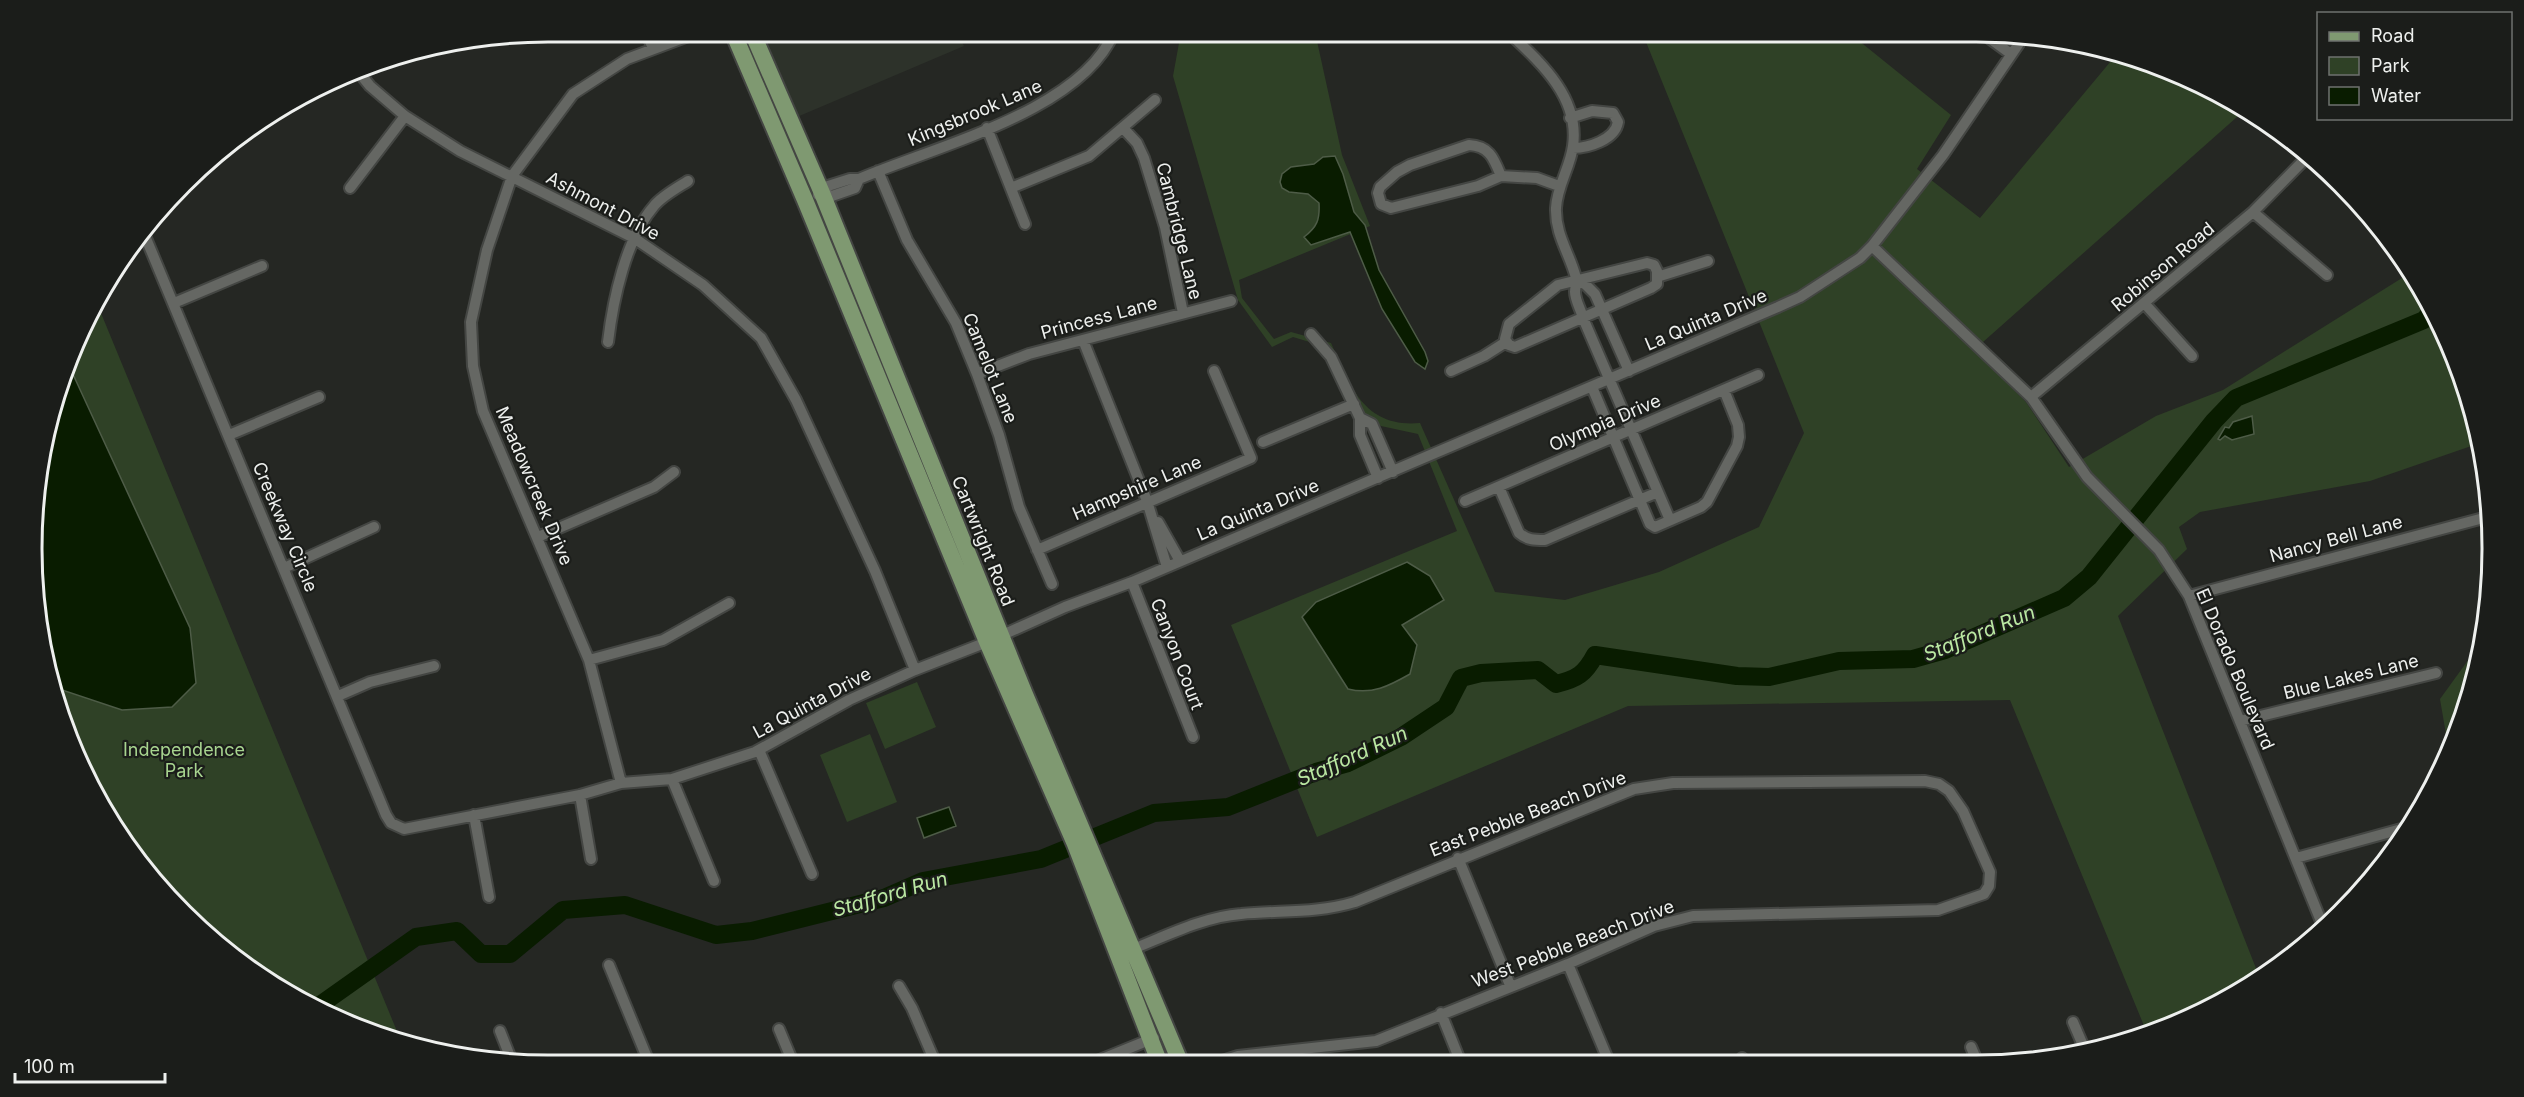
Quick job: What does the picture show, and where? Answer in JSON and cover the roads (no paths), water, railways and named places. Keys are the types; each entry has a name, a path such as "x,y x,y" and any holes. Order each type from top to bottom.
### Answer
{"main road":[{"name":"Cartwright Road","path":"737,42 1061,796 1108,888 1150,1040 1156,1055"},
{"name":"Cartwright Road","path":"756,42 822,193 994,639"},
{"name":"Cartwright Road","path":"1061,796 1090,886 1168,1030 1178,1055"}],"street":[{"path":"650,42 653,48"},
{"name":"Meadowcreek Drive","path":"621,783 589,660 483,411 473,366 471,322 487,250 512,176 573,94 627,59 670,42"},
{"name":"Kingsbrook Lane","path":"805,200 822,193 828,186 850,179 859,180 987,128 1053,98 1096,61 1108,42"},
{"path":"1519,42 1541,63 1558,84 1566,100 1573,148 1559,186 1556,207 1559,237 1576,280 1575,293 1583,318 1670,520"},
{"path":"1995,43 2011,54"},
{"name":"La Quinta Drive","path":"397,828 404,829 580,795 621,783 672,779 759,750 849,700 915,670 1393,472 1800,297 1860,258 1872,246 1943,156 2018,44"},
{"name":"Ashmont Drive","path":"363,78 405,116 460,151 634,238 703,285 761,338 801,411 874,571 915,670"},
{"path":"1011,188 1089,156 1155,100"},
{"path":"1570,118 1600,110 1613,113 1618,122 1616,129 1604,138 1583,148 1573,148"},
{"path":"350,188 405,116"},
{"path":"987,128 1025,224"},
{"name":"Cambridge Lane","path":"1123,128 1137,143 1144,158 1165,227 1183,313"},
{"path":"1500,177 1490,152 1478,145 1469,145 1396,172 1380,187 1379,199 1381,204 1391,208 1478,186 1500,177 1537,178 1559,186"},
{"name":"Robinson Road","path":"2031,397 2253,212 2302,162"},
{"name":"Camelot Lane","path":"878,171 908,240 956,323 978,374 999,435 1018,507 1052,584"},
{"path":"608,342 611,316 634,238 654,205 688,181"},
{"path":"2253,212 2327,275"},
{"name":"Creekway Circle","path":"147,240 386,815 397,828"},
{"name":"El Dorado Boulevard","path":"1872,246 2031,397 2087,477 2159,550 2189,596 2320,919"},
{"path":"1657,277 1708,261"},
{"path":"1647,263 1654,265 1657,277 1657,284 1651,288 1515,347 1509,345 1506,340 1509,324 1558,285 1647,263"},
{"path":"174,303 262,266"},
{"path":"1576,280 1587,285 1595,294 1629,371"},
{"name":"Princess Lane","path":"978,374 1029,354 1231,301"},
{"path":"2145,304 2192,356"},
{"path":"1311,334 1331,357 1354,404 1360,418 1360,435 1378,478"},
{"path":"1083,340 1147,501 1167,567"},
{"path":"1451,371 1484,356 1506,340"},
{"name":"Hampshire Lane","path":"1037,550 1251,458 1214,371"},
{"name":"Olympia Drive","path":"1465,501 1758,375"},
{"path":"1592,387 1650,524 1655,527 1701,507 1707,502 1737,446 1738,425 1724,390"},
{"path":"229,435 319,397"},
{"path":"1263,442 1354,404"},
{"path":"1360,418 1372,424 1393,472"},
{"path":"538,537 654,486 674,472"},
{"path":"1499,487 1519,533 1525,538 1534,540 1545,540 1658,492"},
{"path":"1147,501 1180,561"},
{"name":"Nancy Bell Lane","path":"2189,596 2481,519"},
{"path":"284,568 374,527"},
{"name":"Canyon Court","path":"1132,582 1193,737"},
{"path":"589,660 663,640 729,603"},
{"path":"338,696 370,682 434,666"},
{"name":"Blue Lakes Lane","path":"2240,722 2436,673"},
{"path":"759,750 812,874"},
{"path":"672,779 714,881"},
{"name":"East Pebble Beach Drive","path":"1126,951 1201,923 1240,914 1330,909 1355,902 1458,858 1634,789 1673,783 1925,781 1939,784 1949,790 1956,800 1990,872 1989,886 1986,891"},
{"path":"580,795 591,859"},
{"path":"474,815 489,897"},
{"path":"2296,858 2397,830"},
{"path":"1458,858 1510,985"},
{"name":"West Pebble Beach Drive","path":"1247,1055 1376,1041 1510,985 1568,964 1654,926 1693,916 1938,910 1986,891"},
{"path":"1568,964 1606,1055"},
{"path":"609,965 646,1055"},
{"path":"899,986 912,1008 932,1055"},
{"path":"1441,1013 1458,1055"},
{"path":"2073,1022 2082,1043"},
{"path":"779,1029 790,1055"},
{"path":"1112,1055 1168,1030"},
{"path":"500,1031 510,1054"},
{"path":"1971,1047 1974,1055"}],"water":[{"path":"1335,156 1354,212 1365,225 1379,270 1425,352 1428,361 1425,369 1415,362 1382,309 1350,232 1311,245 1304,237 1317,223 1319,203 1308,194 1289,192 1282,188 1280,182 1282,174 1291,167 1314,164 1323,157"},
{"path":"73,375 190,628 196,683 172,707 122,710 62,690 46,615 42,548 46,482 59,417"},
{"path":"2252,416 2254,434 2232,440 2225,436 2218,439 2225,427 2229,428 2233,422"},
{"path":"1407,562 1430,576 1444,600 1402,625 1417,645 1410,674 1373,690 1348,689 1302,617 1316,602"},
{"path":"949,807 956,826 924,838 917,818"}],"waterway":[{"name":"Stafford Run","path":"323,1003 416,937 457,931 481,954 510,954 563,910 625,905 716,935 752,931 884,898 923,881 1041,859 1154,813 1228,807 1316,772 1348,763 1401,737 1446,707 1461,678 1481,673 1538,670 1556,684 1580,675 1595,655 1737,676 1769,677 1839,661 1913,659 1945,650 2064,598 2089,577 2214,421 2236,398 2426,317"}],"park label":[{"name":"Independence Park","path":"184,760"}]}
